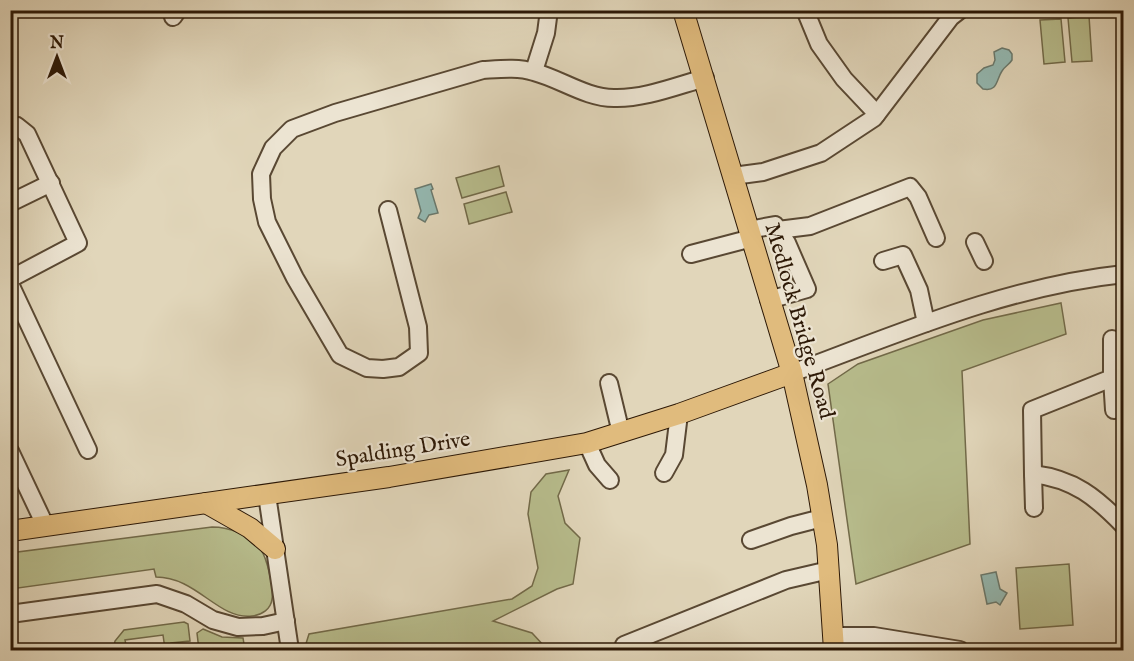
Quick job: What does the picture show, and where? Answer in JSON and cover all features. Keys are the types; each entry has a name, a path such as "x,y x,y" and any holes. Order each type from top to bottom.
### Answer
{"main road":[{"name":"Medlock Bridge Road","path":"683,10 792,373 817,485 829,570 833,643"},
{"name":"Spalding Drive","path":"10,531 389,477 586,443 679,414 792,373"},
{"path":"206,503 250,528 275,549"}],"street":[{"path":"534,71 546,33 549,10"},
{"path":"805,10 819,44 844,79 877,114"},
{"path":"733,176 763,172 821,153 877,114 951,17 960,10"},
{"path":"387,210 418,327 419,353 399,367 367,368 340,355 295,278 267,222 262,199 261,174 273,148 292,129 347,110 483,70 506,68 534,71 600,97 615,99 651,94 705,78"},
{"path":"10,129 17,126 27,134 78,243 10,279"},
{"path":"10,202 51,183"},
{"path":"778,230 810,226 910,187 918,197 936,238"},
{"path":"691,254 775,225 787,243 807,288 769,300"},
{"path":"975,242 984,261"},
{"path":"884,261 903,255 919,290 926,323"},
{"path":"792,373 926,323 1012,296 1085,278 1124,274"},
{"path":"10,284 88,450"},
{"path":"1112,339 1114,410"},
{"path":"1034,508 1032,410 1112,378"},
{"path":"609,383 621,433"},
{"path":"664,473 674,455 679,414"},
{"path":"586,443 597,465 610,480"},
{"path":"10,451 45,525"},
{"path":"1034,474 1050,476 1073,484 1101,503 1124,526"},
{"path":"267,495 290,651"},
{"path":"751,540 822,518"},
{"path":"624,645 786,580 829,570"},
{"path":"10,614 157,594 186,603 213,620 238,627 263,626 286,621"},
{"path":"833,643 874,636 960,651"}],"green space":[{"path":"1089,16 1092,61 1072,62 1068,18"},
{"path":"1061,19 1065,62 1044,64 1040,20"},
{"path":"499,166 504,186 462,198 456,178"},
{"path":"506,192 512,212 469,224 464,204"},
{"path":"1061,303 1066,334 962,371 970,544 856,584 828,384 858,364 983,320"},
{"path":"569,470 558,496 565,523 580,538 573,584 557,589 493,621 532,633 545,647 578,647 599,650 304,650 309,634 512,599 532,586 538,568 528,514 531,492 546,474"},
{"path":"212,527 225,528 239,533 252,540 261,550 268,566 272,594 270,606 262,613 252,616 228,612 184,584 156,577 154,569 11,589 10,553"},
{"path":"1069,564 1073,625 1020,629 1016,568"},
{"path":"184,622 188,624 190,641 171,643 171,648 165,649 163,635 125,640 127,650 113,650 115,641 124,630"},
{"path":"203,629 222,637 243,638 244,644 228,650 199,650 197,633"}],"water":[{"path":"1002,48 1009,50 1012,60 1002,71 994,87 983,89 977,83 977,74 993,65 994,52"},
{"path":"431,184 438,213 429,215 425,222 418,218 421,211 415,189"},
{"path":"996,572 1000,589 1007,593 1000,605 996,602 987,604 981,575"}]}
